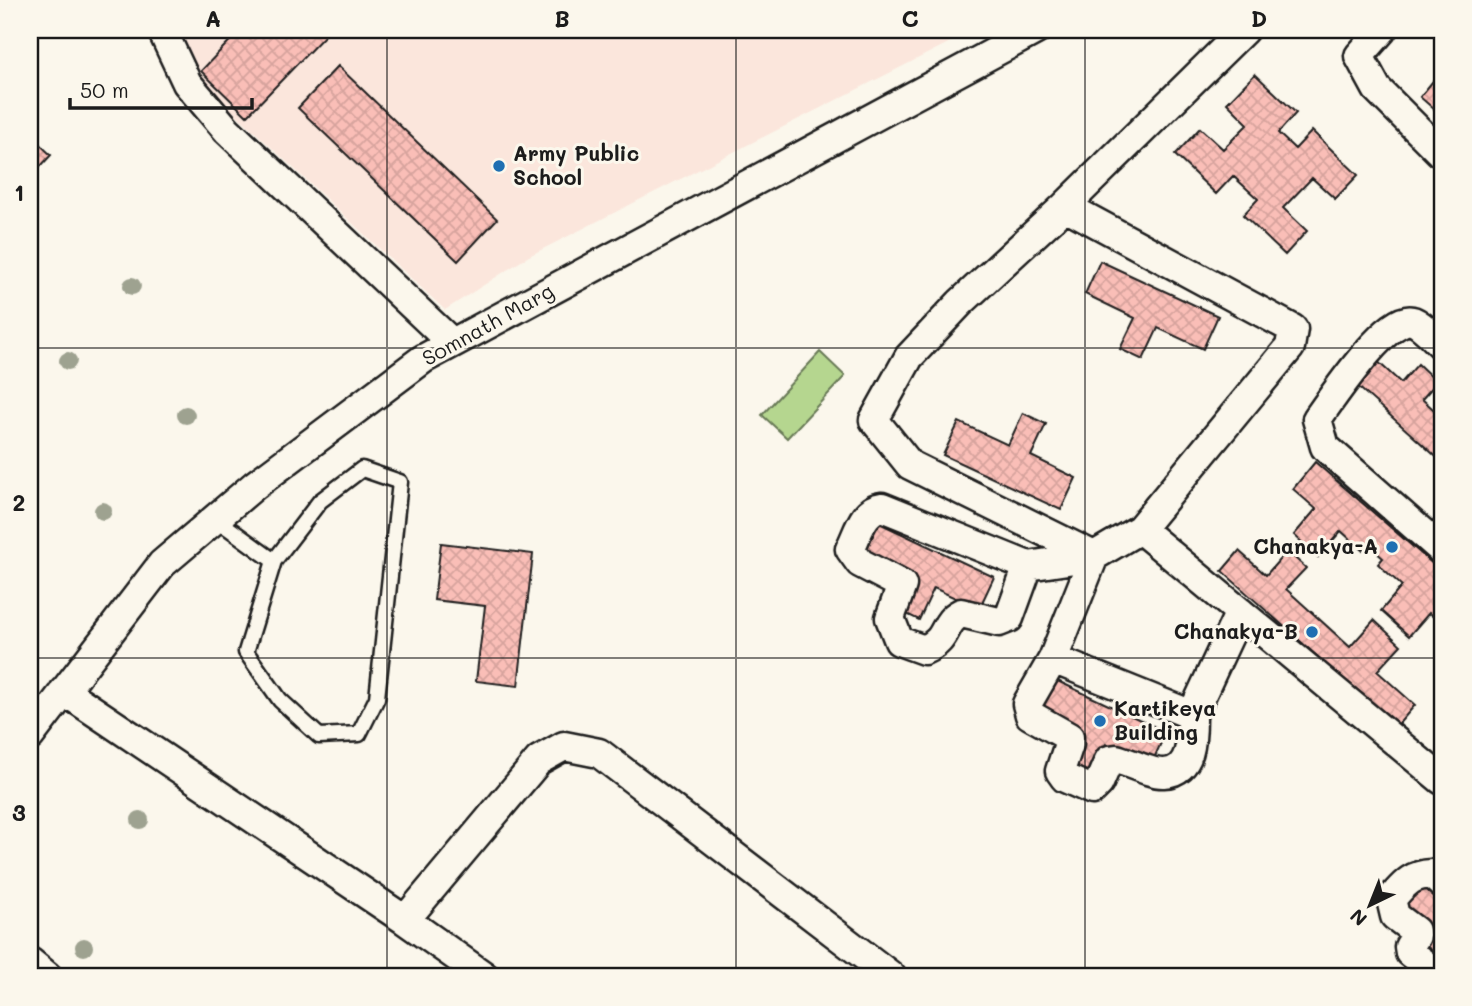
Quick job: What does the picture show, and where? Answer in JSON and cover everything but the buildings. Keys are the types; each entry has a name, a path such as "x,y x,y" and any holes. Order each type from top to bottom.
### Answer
{"street":[{"path":"162,30 187,83 227,131 452,343"},
{"name":"Somnath Marg","path":"30,736 162,564 255,485 423,359 1036,30"},
{"path":"1094,556 910,465 874,420 909,356 960,303 1065,206 1244,30"},
{"path":"1382,30 1359,56 1377,89 1442,154"},
{"path":"1028,566 1009,618 999,622 961,613 951,617 940,640 924,650 900,641 890,618 902,585 860,563 850,549 866,516 874,508 882,507 1028,566 1094,556 1140,529 1290,347 1293,329 1065,206"},
{"path":"1442,345 1412,321 1403,321 1392,327 1354,367 1317,419 1325,447 1442,550"},
{"path":"1140,529 1439,770"},
{"path":"1094,556 1053,659 1027,705 1030,715 1069,737 1060,771 1065,778 1092,790 1099,783 1109,760 1116,759 1163,774 1183,764 1192,747 1192,716 1240,612"},
{"path":"1053,659 1192,716"},
{"path":"64,691 484,976"},
{"path":"405,920 539,760 564,746 599,753 891,976"},
{"path":"1442,884 1430,874 1409,878 1391,900 1395,916 1415,931 1416,936 1409,947 1410,953 1430,970 1436,973 1442,971"},
{"path":"30,962 47,976"}],"lane":[{"path":"362,469 400,482 377,698 359,734 319,736 280,700 246,652 274,561 320,501 362,469"},
{"path":"216,519 274,561"}],"shaded area":[{"name":"Army Public School","path":"174,30 974,30 529,256 445,310 195,76"}],"green space":[{"path":"820,352 845,376 787,438 762,415"}],"place":[{"name":"Army Public School","path":"499,166"},
{"name":"Chanakya-A","path":"1392,547"},
{"name":"Chanakya-B","path":"1312,632"},
{"name":"Kartikeya Building","path":"1100,721"}]}
